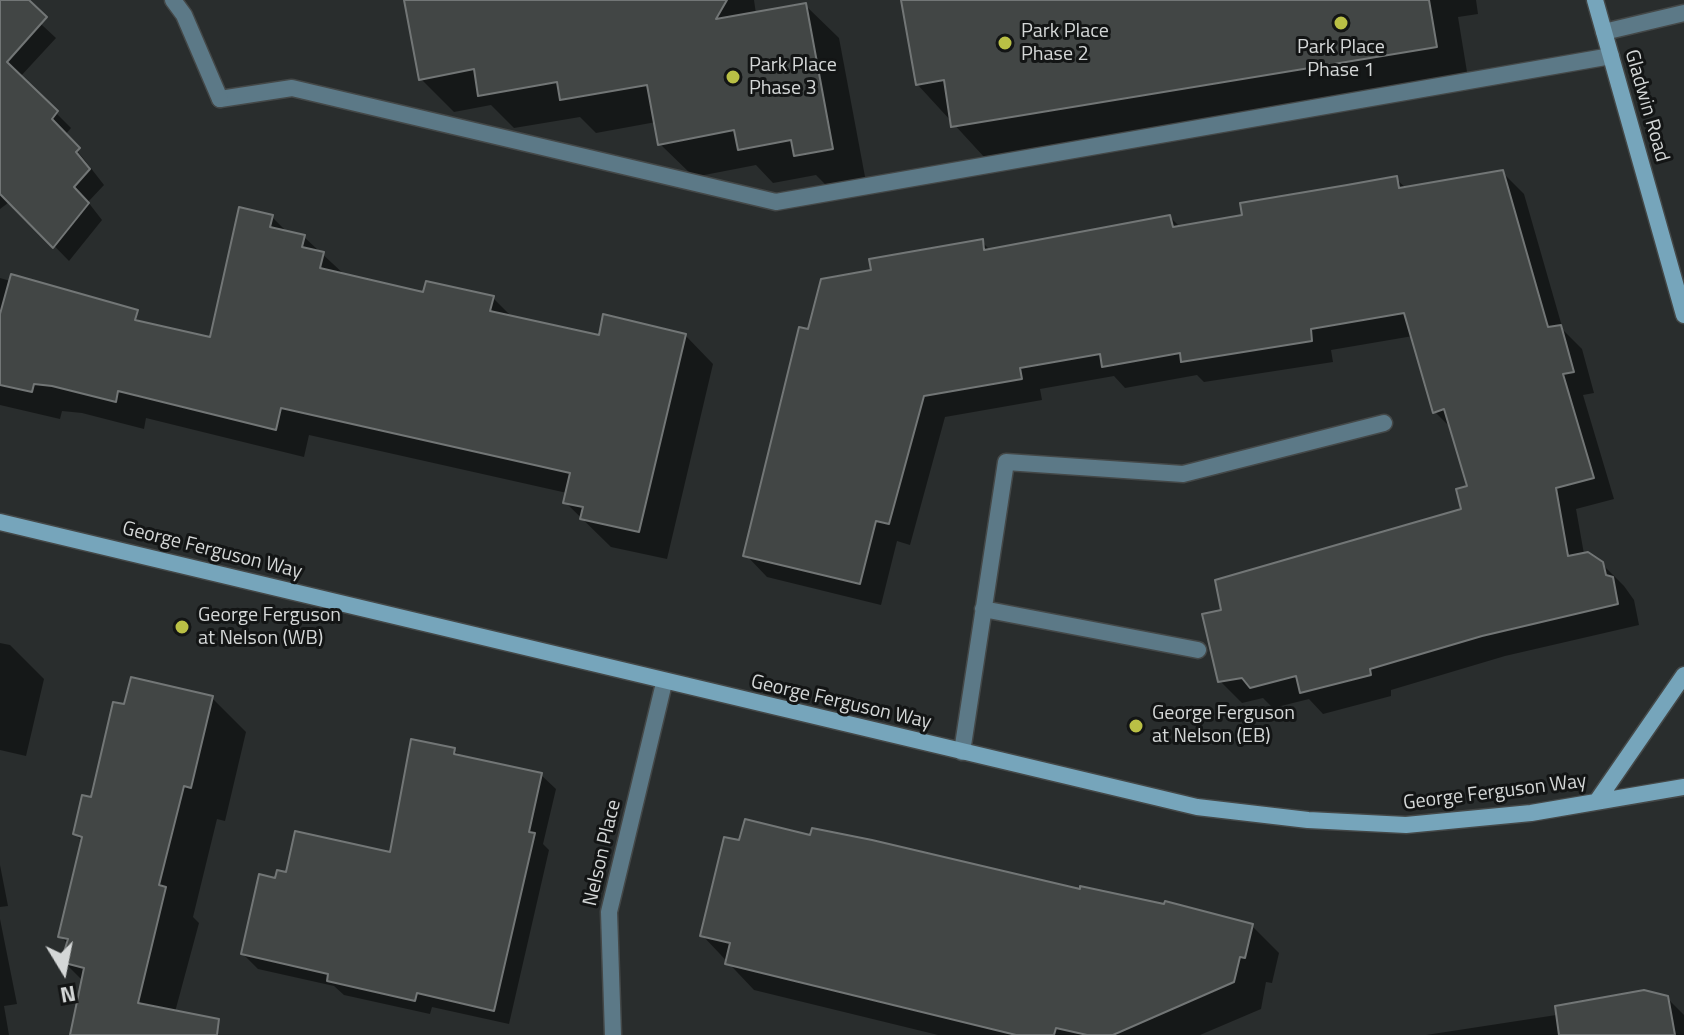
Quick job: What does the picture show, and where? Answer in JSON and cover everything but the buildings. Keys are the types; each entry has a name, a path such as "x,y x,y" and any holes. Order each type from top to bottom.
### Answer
{"main road":[{"name":"Gladwin Road","path":"1595,0 1684,315"},
{"name":"George Ferguson Way","path":"0,522 664,683 1197,807 1308,820 1406,825 1531,813 1684,787"},
{"path":"1597,801 1684,675"}],"street":[{"path":"173,0 184,15 220,99 292,88 776,202 1611,56"},
{"path":"1604,32 1684,13"},
{"path":"962,752 1006,462 1183,474 1384,423"},
{"path":"983,609 1198,650"},
{"name":"Nelson Place","path":"613,1035 609,912 664,683"}],"place":[{"name":"Park Place Phase 1","path":"1341,23"},
{"name":"Park Place Phase 2","path":"1005,43"},
{"name":"Park Place Phase 3","path":"733,77"},
{"name":"George Ferguson at Nelson (WB)","path":"182,627"},
{"name":"George Ferguson at Nelson (EB)","path":"1136,726"}]}
